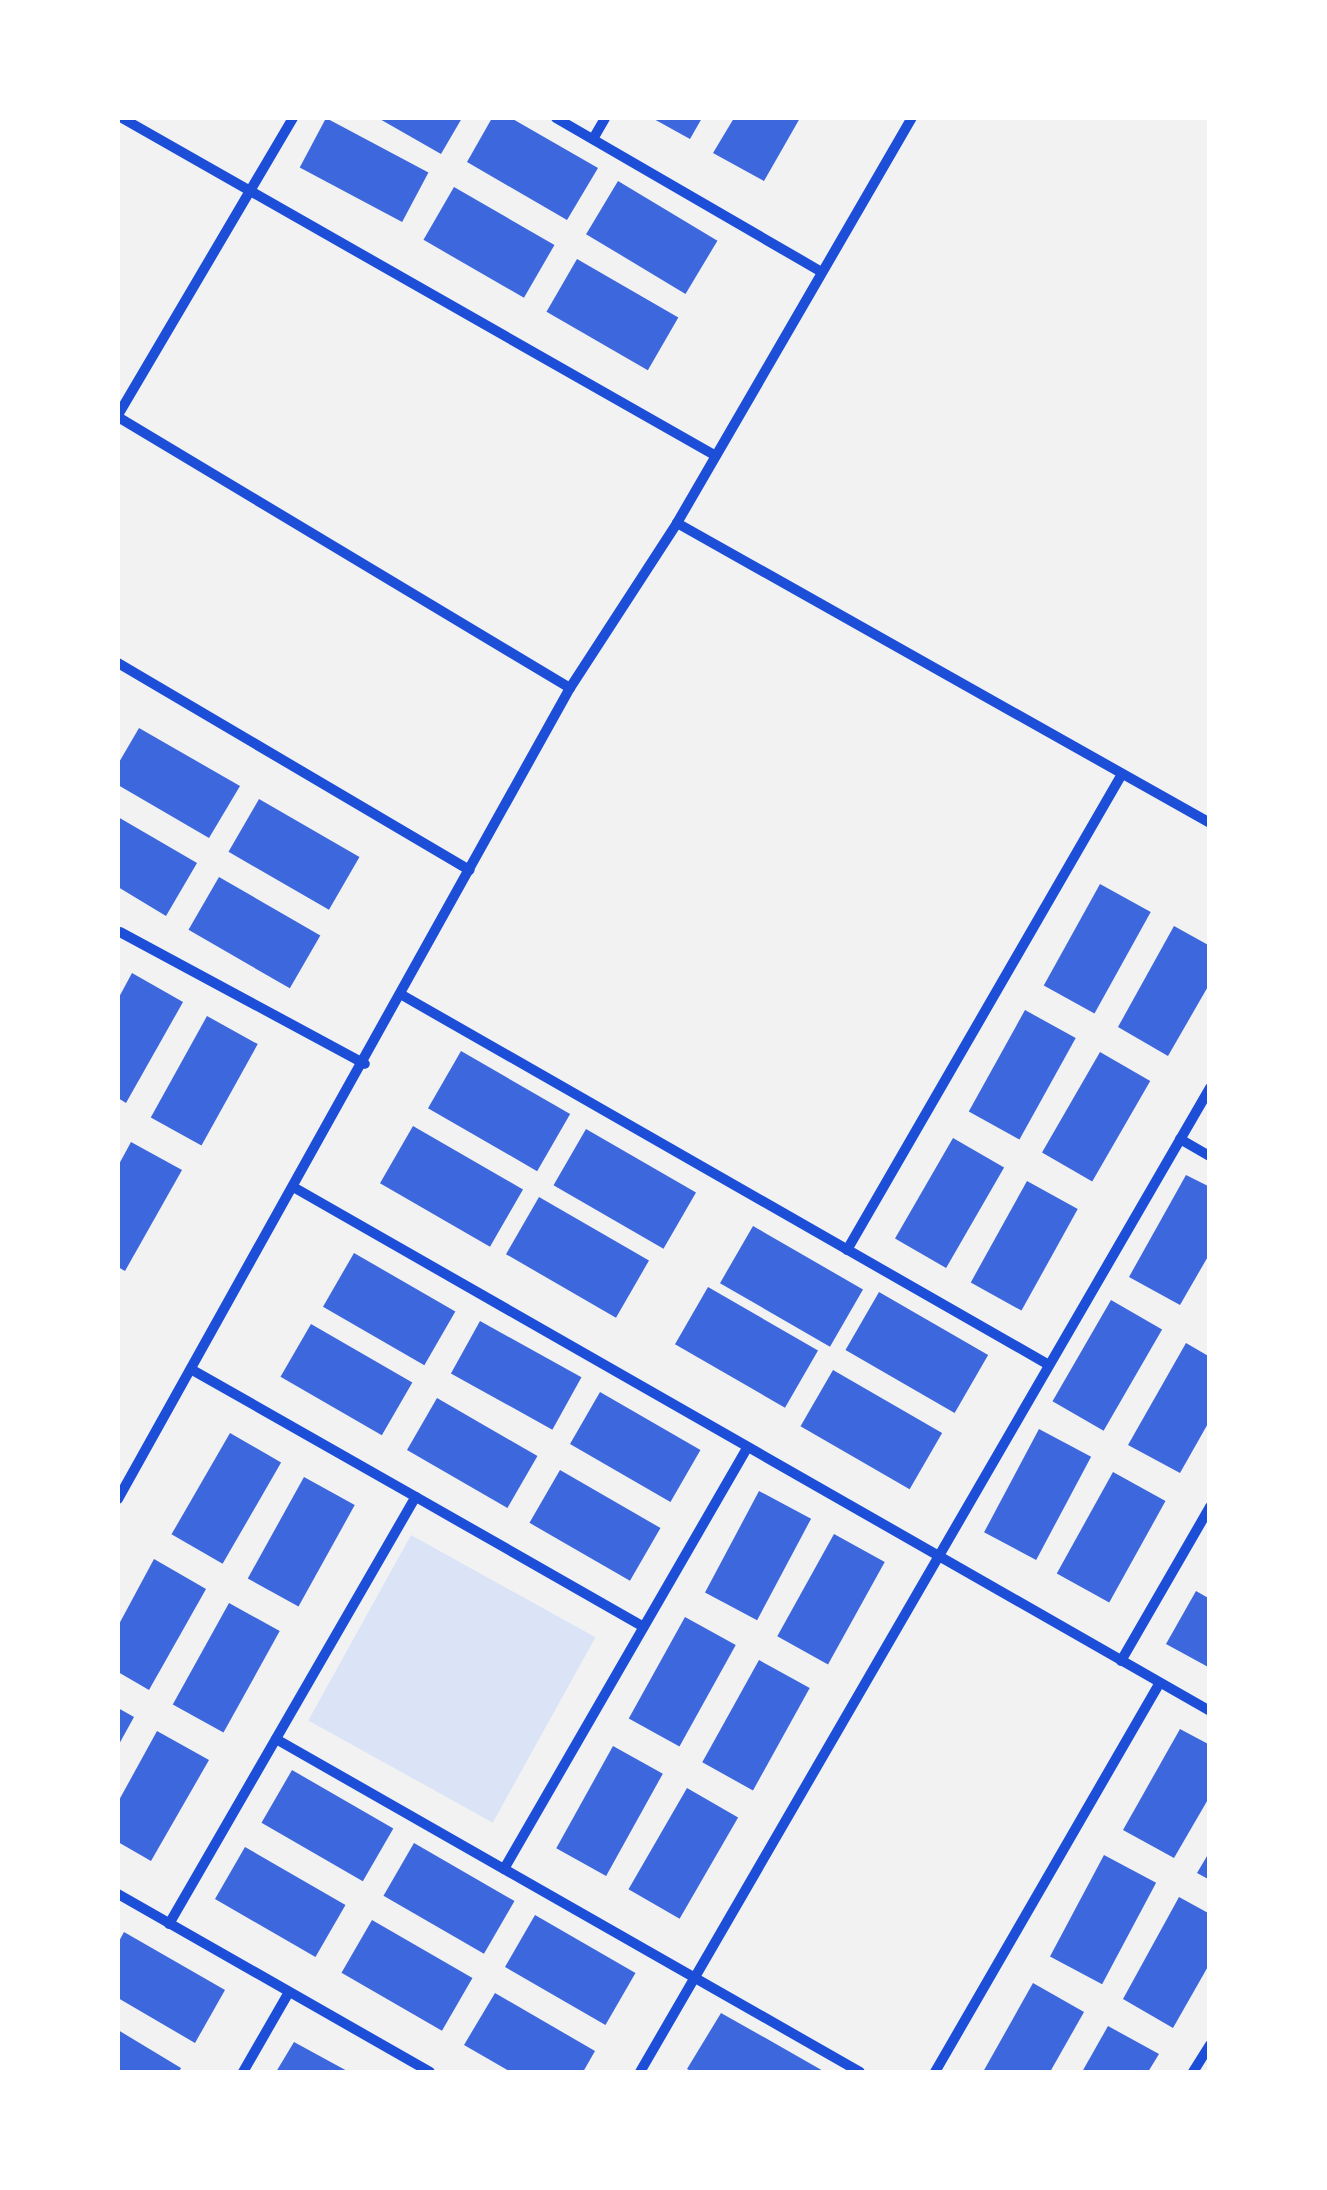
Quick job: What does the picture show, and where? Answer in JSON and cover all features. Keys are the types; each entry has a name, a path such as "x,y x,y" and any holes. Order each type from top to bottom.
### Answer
{"street":[{"path":"122,118 716,456"},
{"path":"293,118 118,416 570,688"},
{"path":"556,118 822,272"},
{"path":"593,139 605,118"},
{"path":"118,1498 122,1482 365,1064 570,688 678,523 912,118"},
{"path":"678,523 1210,823"},
{"path":"118,663 470,870"},
{"path":"847,1250 1122,774"},
{"path":"118,933 365,1064"},
{"path":"402,996 1049,1365"},
{"path":"640,2072 1210,1088"},
{"path":"1180,1139 1210,1156"},
{"path":"294,1188 1210,1711"},
{"path":"191,1369 644,1627"},
{"path":"504,1869 748,1447"},
{"path":"169,1924 416,1497"},
{"path":"1121,1660 1210,1507"},
{"path":"936,2072 1160,1683"},
{"path":"276,1738 860,2072"},
{"path":"118,1894 430,2072"},
{"path":"242,2072 289,1992"},
{"path":"1194,2072 1210,2045"}],"shaded area":[{"path":"411,1535 596,1637 493,1823 308,1720"}],"building":[{"path":"326,118 428,172 402,222 300,167"},
{"path":"378,118 462,118 441,154"},
{"path":"492,118 511,118 598,168 567,220 467,162"},
{"path":"652,118 702,118 690,139"},
{"path":"734,118 800,118 764,181 713,153"},
{"path":"618,181 717,241 685,294 586,234"},
{"path":"454,187 554,245 524,298 424,240"},
{"path":"577,259 678,318 648,370 546,312"},
{"path":"139,728 240,786 209,838 118,785 118,764"},
{"path":"259,799 359,857 329,910 228,852"},
{"path":"118,817 197,863 166,916 118,887"},
{"path":"219,877 320,936 290,988 188,930"},
{"path":"1100,884 1151,912 1094,1014 1044,985"},
{"path":"1174,926 1210,946 1210,983 1168,1056 1118,1027"},
{"path":"132,973 183,1002 126,1103 118,1098 118,999"},
{"path":"1025,1010 1076,1038 1019,1140 969,1111"},
{"path":"207,1016 258,1044 201,1146 151,1117"},
{"path":"461,1051 570,1114 537,1171 428,1108"},
{"path":"1100,1052 1150,1081 1092,1181 1042,1152"},
{"path":"413,1126 523,1190 490,1247 380,1183"},
{"path":"586,1129 696,1192 663,1249 554,1185"},
{"path":"953,1138 1004,1168 946,1268 895,1238"},
{"path":"131,1142 182,1170 125,1271 118,1267 118,1166"},
{"path":"1186,1175 1210,1187 1210,1253 1180,1305 1129,1277"},
{"path":"1027,1181 1078,1209 1021,1311 971,1282"},
{"path":"539,1197 649,1260 616,1318 506,1254"},
{"path":"753,1226 863,1290 830,1347 720,1283"},
{"path":"354,1253 455,1312 424,1365 323,1307"},
{"path":"708,1287 818,1350 785,1408 675,1344"},
{"path":"879,1292 988,1355 955,1413 846,1350"},
{"path":"1111,1300 1162,1330 1104,1431 1052,1401"},
{"path":"480,1321 581,1377 552,1430 451,1373"},
{"path":"311,1324 412,1382 382,1435 280,1377"},
{"path":"1186,1343 1210,1357 1210,1420 1180,1473 1128,1445"},
{"path":"833,1370 942,1433 910,1489 800,1426"},
{"path":"600,1392 700,1450 670,1502 570,1444"},
{"path":"437,1398 537,1456 507,1508 407,1450"},
{"path":"1039,1429 1091,1457 1036,1560 984,1532"},
{"path":"230,1433 281,1462 223,1564 172,1534"},
{"path":"560,1470 660,1528 630,1581 530,1523"},
{"path":"1113,1472 1165,1501 1109,1603 1057,1573"},
{"path":"304,1477 355,1505 298,1607 248,1578"},
{"path":"759,1491 811,1519 757,1620 705,1593"},
{"path":"834,1534 885,1562 828,1664 777,1636"},
{"path":"154,1559 206,1589 149,1690 118,1672 118,1626"},
{"path":"1196,1591 1210,1599 1210,1668 1166,1644"},
{"path":"229,1603 280,1631 223,1733 173,1704"},
{"path":"685,1617 736,1645 679,1747 629,1718"},
{"path":"759,1660 810,1688 753,1790 702,1762"},
{"path":"118,1708 134,1717 118,1746"},
{"path":"1180,1729 1210,1745 1210,1796 1174,1858 1123,1830"},
{"path":"157,1731 209,1760 151,1861 118,1842 118,1802"},
{"path":"613,1746 663,1774 606,1876 556,1848"},
{"path":"292,1770 393,1828 363,1881 262,1823"},
{"path":"687,1788 738,1818 680,1919 628,1889"},
{"path":"414,1843 514,1901 484,1954 384,1896"},
{"path":"245,1847 345,1905 315,1957 215,1899"},
{"path":"1210,1851 1210,1880 1197,1873"},
{"path":"1104,1855 1156,1883 1102,1984 1050,1957"},
{"path":"1179,1897 1210,1914 1210,1963 1173,2028 1123,1999"},
{"path":"535,1915 635,1973 605,2025 505,1967"},
{"path":"372,1920 472,1978 442,2031 342,1973"},
{"path":"124,1932 225,1990 195,2043 118,1998 118,1943"},
{"path":"1033,1983 1084,2012 1050,2072 983,2072"},
{"path":"495,1993 595,2051 583,2072 511,2072 464,2045"},
{"path":"721,2013 825,2072 687,2069"},
{"path":"1108,2026 1159,2054 1148,2072 1082,2072"},
{"path":"118,2030 181,2068 179,2072 118,2072"},
{"path":"294,2042 349,2072 276,2072"}]}
